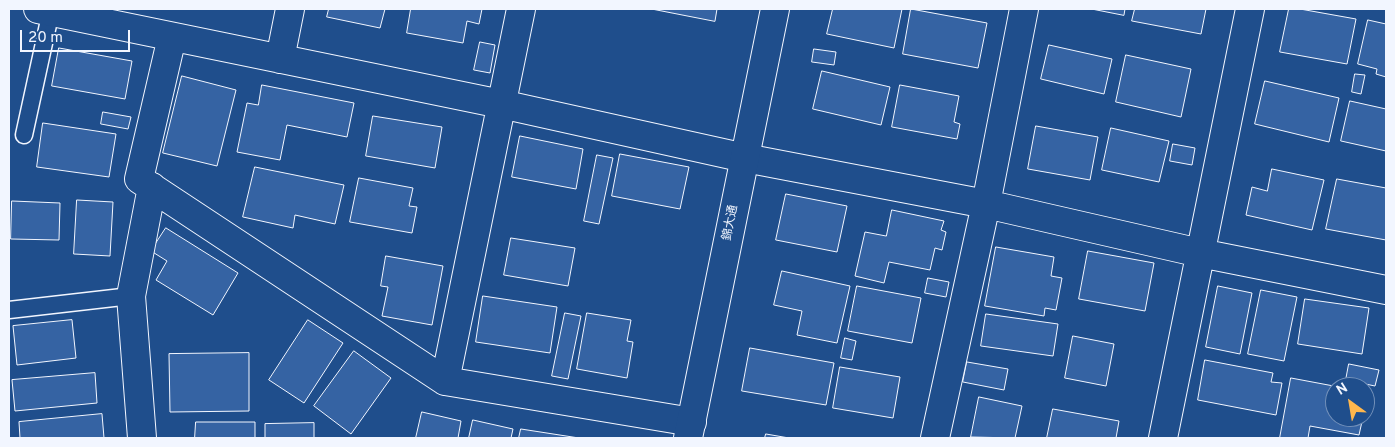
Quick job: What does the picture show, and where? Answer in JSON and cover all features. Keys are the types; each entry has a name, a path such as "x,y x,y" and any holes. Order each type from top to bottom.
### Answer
{"street":[{"path":"280,59 290,9"},
{"path":"445,381 521,9"},
{"name":"錦大通","path":"690,430 775,9"},
{"path":"934,438 986,204 1024,9"},
{"path":"1163,438 1250,9"},
{"path":"51,10 172,37 501,104 745,158 986,204 1200,253 1386,290"},
{"path":"172,37 139,179 445,381 690,430"},
{"path":"142,438 131,296 152,187"}],"lane":[{"path":"24,135 51,10"},
{"path":"9,310 131,296"}],"building":[{"path":"329,9 385,9 380,28 327,17"},
{"path":"411,9 482,9 479,24 467,21 463,43 407,33"},
{"path":"652,9 717,9 715,21"},
{"path":"833,9 902,9 894,48 827,34"},
{"path":"911,9 987,23 978,68 903,54"},
{"path":"1092,9 1125,9 1124,15"},
{"path":"1135,9 1206,9 1201,34 1132,21"},
{"path":"1289,9 1300,9 1356,19 1347,64 1280,52"},
{"path":"1368,20 1386,24 1386,77 1376,74 1377,69 1358,64"},
{"path":"480,42 495,45 490,73 474,70"},
{"path":"1049,45 1112,59 1104,94 1041,79"},
{"path":"59,48 132,61 125,99 52,86"},
{"path":"814,49 836,52 834,65 812,62"},
{"path":"1126,55 1191,69 1181,117 1116,102"},
{"path":"822,71 890,87 881,125 813,109"},
{"path":"1355,74 1365,75 1361,94 1352,92"},
{"path":"182,76 236,90 217,166 163,153"},
{"path":"1265,81 1339,98 1329,142 1255,124"},
{"path":"262,85 354,103 347,137 287,125 280,160 237,152 247,103 258,105"},
{"path":"900,85 959,96 954,122 960,124 957,139 892,127"},
{"path":"1350,101 1386,109 1386,151 1341,141"},
{"path":"103,112 131,117 128,129 101,124"},
{"path":"373,116 442,127 435,168 366,156"},
{"path":"43,123 116,134 109,177 37,167"},
{"path":"1036,126 1098,137 1090,180 1028,169"},
{"path":"1111,128 1169,141 1159,182 1102,170"},
{"path":"520,136 583,149 576,189 512,177"},
{"path":"1173,144 1195,148 1192,165 1170,161"},
{"path":"620,154 689,167 680,209 612,196"},
{"path":"597,155 613,158 599,224 584,221"},
{"path":"255,167 344,185 335,224 295,215 293,228 243,217"},
{"path":"1272,169 1324,180 1312,230 1246,215 1252,187 1267,191"},
{"path":"359,178 413,188 409,206 417,207 412,233 350,222"},
{"path":"1337,179 1386,188 1386,240 1326,229"},
{"path":"786,194 847,206 837,252 776,240"},
{"path":"77,200 113,202 110,256 74,254"},
{"path":"12,201 60,203 59,240 11,239"},
{"path":"892,210 944,221 941,230 946,232 942,250 935,248 930,270 889,262 884,283 855,276 865,232 886,236"},
{"path":"166,228 238,273 213,315 156,280 167,261 151,251"},
{"path":"511,238 575,248 568,286 504,275"},
{"path":"996,247 1054,257 1051,276 1062,278 1056,310 1045,308 1044,316 985,306"},
{"path":"1088,251 1154,263 1145,311 1079,299"},
{"path":"386,256 443,266 432,325 382,316 388,287 381,286"},
{"path":"782,271 850,286 837,343 797,335 802,311 774,305"},
{"path":"928,278 949,282 946,297 925,293"},
{"path":"857,286 921,298 912,343 848,331"},
{"path":"1218,286 1252,293 1240,354 1206,347"},
{"path":"1261,290 1297,297 1284,361 1248,354"},
{"path":"483,296 557,307 550,353 476,342"},
{"path":"1305,299 1369,308 1362,354 1298,344"},
{"path":"565,313 581,316 568,379 552,376"},
{"path":"587,313 631,320 627,341 633,342 627,378 577,369"},
{"path":"986,314 1058,324 1053,356 981,346"},
{"path":"72,320 76,358 17,365 13,326"},
{"path":"308,320 343,343 304,403 269,380"},
{"path":"1073,336 1114,344 1106,386 1065,378"},
{"path":"845,338 856,341 852,360 841,358"},
{"path":"750,348 834,363 826,405 742,391"},
{"path":"354,351 391,378 351,434 314,406"},
{"path":"249,353 249,411 170,412 169,354"},
{"path":"1205,360 1273,373 1271,382 1282,383 1276,415 1198,400"},
{"path":"967,362 1008,369 1004,390 963,382"},
{"path":"1349,364 1379,370 1375,386 1375,377 1347,377"},
{"path":"840,367 900,377 893,418 833,408"},
{"path":"95,373 97,403 15,411 12,380"},
{"path":"1291,378 1325,384 1325,427 1361,427 1359,435 1310,426 1308,438 1280,438"},
{"path":"979,397 1022,406 1015,438 971,437"},
{"path":"1053,409 1119,421 1116,438 1047,438"},
{"path":"422,412 461,421 458,438 416,438"},
{"path":"102,414 104,438 20,438 19,422"},
{"path":"473,420 513,429 511,438 469,438"},
{"path":"196,422 255,422 255,438 195,438"},
{"path":"314,423 314,438 265,438 265,424"},
{"path":"521,429 579,438 519,438"},
{"path":"766,434 789,438 765,438"}]}
